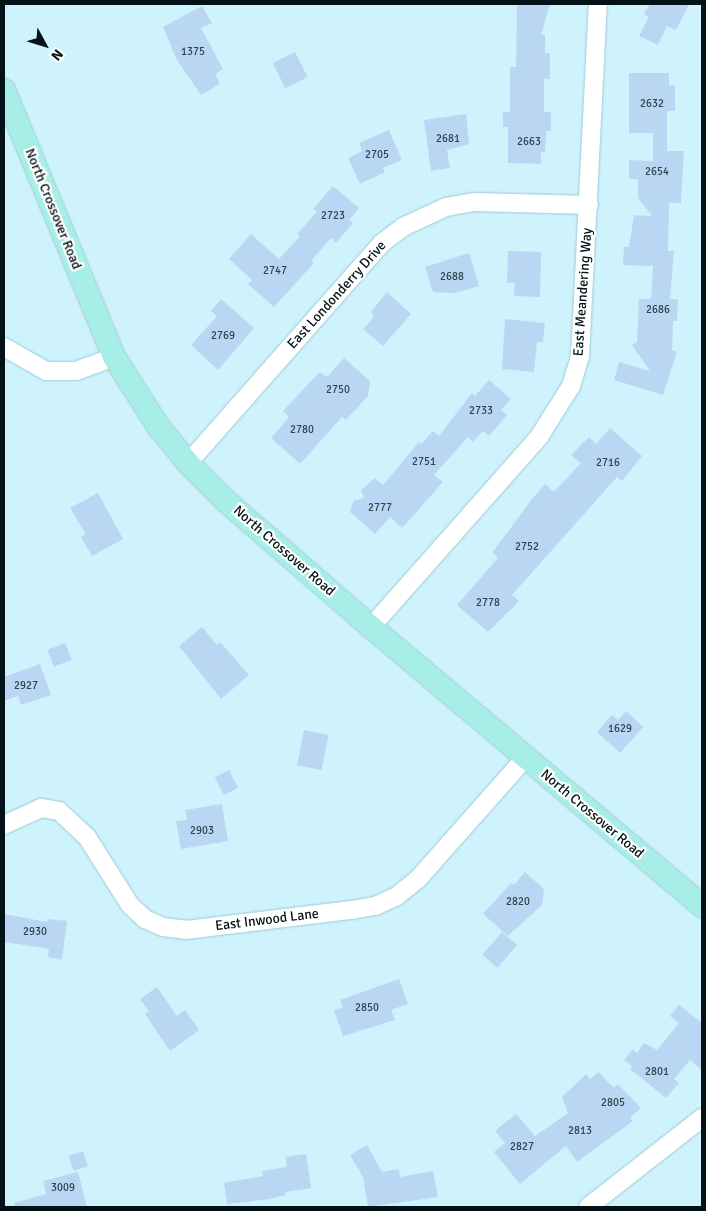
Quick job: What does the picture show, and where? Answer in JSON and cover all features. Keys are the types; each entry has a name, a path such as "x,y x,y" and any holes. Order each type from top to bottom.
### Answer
{"main road":[{"name":"North Crossover Road","path":"4,90 114,357 158,426 188,463 228,503 371,627 702,906"}],"street":[{"name":"East Meandering Way","path":"371,627 539,438 571,386 580,356 598,4"},
{"name":"East Londonderry Drive","path":"188,463 382,243 403,227 446,206 475,202 589,205"},
{"path":"4,347 46,371 76,371 114,357"},
{"name":"East Inwood Lane","path":"4,825 41,808 59,811 87,837 130,905 145,919 163,927 186,930 352,910 375,906 390,900 418,879 526,758"},
{"path":"588,1207 702,1118"}],"building":[{"path":"517,4 550,4 541,35 545,35 545,53 550,53 550,79 544,79 544,112 551,112 551,131 546,131 545,153 541,152 541,164 508,163 508,127 503,127 503,112 510,112 510,67 516,67"},
{"path":"650,4 689,4 676,30 667,26 658,45 639,36 649,17 644,14"},
{"path":"202,6 212,23 201,28 223,69 215,74 220,84 201,95 177,60 163,27"},
{"path":"295,52 308,77 285,88 273,63"},
{"path":"629,73 669,73 669,85 675,85 675,111 667,111 667,151 684,151 681,203 669,203 668,251 674,251 670,299 678,299 677,321 673,321 672,350 677,352 663,395 614,380 619,362 650,371 632,345 637,342 639,299 651,299 653,266 623,265 624,247 629,247 634,215 652,216 638,198 638,179 629,179 629,160 653,161 653,133 629,133"},
{"path":"466,114 469,144 447,150 450,168 431,171 424,120"},
{"path":"389,130 402,160 383,168 385,172 360,184 348,158 362,151 359,143"},
{"path":"333,186 359,208 349,220 353,223 336,243 331,238 311,261 314,263 274,307 248,284 252,280 229,259 251,234 279,259 300,236 297,234 317,212 313,209"},
{"path":"508,251 541,252 540,297 514,296 515,283 507,283"},
{"path":"469,253 479,286 455,293 433,292 425,267"},
{"path":"387,292 411,314 383,346 363,329 374,317 371,312"},
{"path":"221,299 254,328 218,370 191,345 217,316 211,311"},
{"path":"505,319 545,323 543,342 537,342 534,372 502,369"},
{"path":"344,358 370,381 368,396 346,420 342,417 300,464 271,438 289,417 283,411 320,372 327,377"},
{"path":"489,380 511,399 501,410 507,415 489,436 483,431 473,442 468,437 434,475 443,482 402,528 390,517 375,534 350,512 354,501 364,498 361,490 375,478 383,485 419,442 421,444 433,431 439,436 472,393 475,396"},
{"path":"610,428 642,456 622,481 617,477 512,595 519,601 488,632 457,605 498,558 493,552 532,499 545,484 554,492 581,463 571,455 589,437 596,444"},
{"path":"98,493 123,539 92,556 81,537 86,534 70,508"},
{"path":"202,627 217,645 220,642 249,675 221,699 179,646"},
{"path":"65,643 72,660 54,667 47,650"},
{"path":"40,664 51,695 21,705 18,696 4,701 4,677"},
{"path":"626,711 643,727 620,753 597,732 612,715 618,720"},
{"path":"304,730 329,735 322,770 297,765"},
{"path":"229,770 238,788 224,795 215,777"},
{"path":"222,804 228,841 181,849 176,821 187,820 185,810"},
{"path":"525,872 544,889 542,905 508,936 483,914 511,883 514,885"},
{"path":"4,914 47,922 48,919 67,921 62,960 48,957 49,950 44,948 4,942"},
{"path":"502,932 517,945 497,968 482,955"},
{"path":"399,979 408,1004 391,1010 395,1020 343,1036 334,1010 343,1007 340,1000"},
{"path":"157,987 177,1016 185,1010 199,1030 170,1051 145,1014 149,1011 140,999"},
{"path":"679,1005 702,1023 702,1070 690,1060 674,1079 679,1083 666,1098 630,1069 632,1066 624,1060 633,1049 637,1053 644,1043 657,1050 679,1023 670,1016"},
{"path":"598,1072 614,1088 618,1084 641,1108 630,1118 633,1121 577,1162 566,1146 520,1184 494,1152 505,1143 495,1131 516,1114 535,1136 568,1113 562,1097 586,1074 590,1079"},
{"path":"367,1145 382,1172 399,1169 400,1177 433,1171 438,1197 368,1207 363,1177 350,1155"},
{"path":"83,1151 88,1166 74,1171 69,1156"},
{"path":"306,1154 311,1188 285,1192 285,1195 270,1199 227,1204 224,1183 263,1176 262,1171 287,1167 286,1157"},
{"path":"78,1172 87,1207 15,1207 14,1203 46,1194 43,1181"}]}
